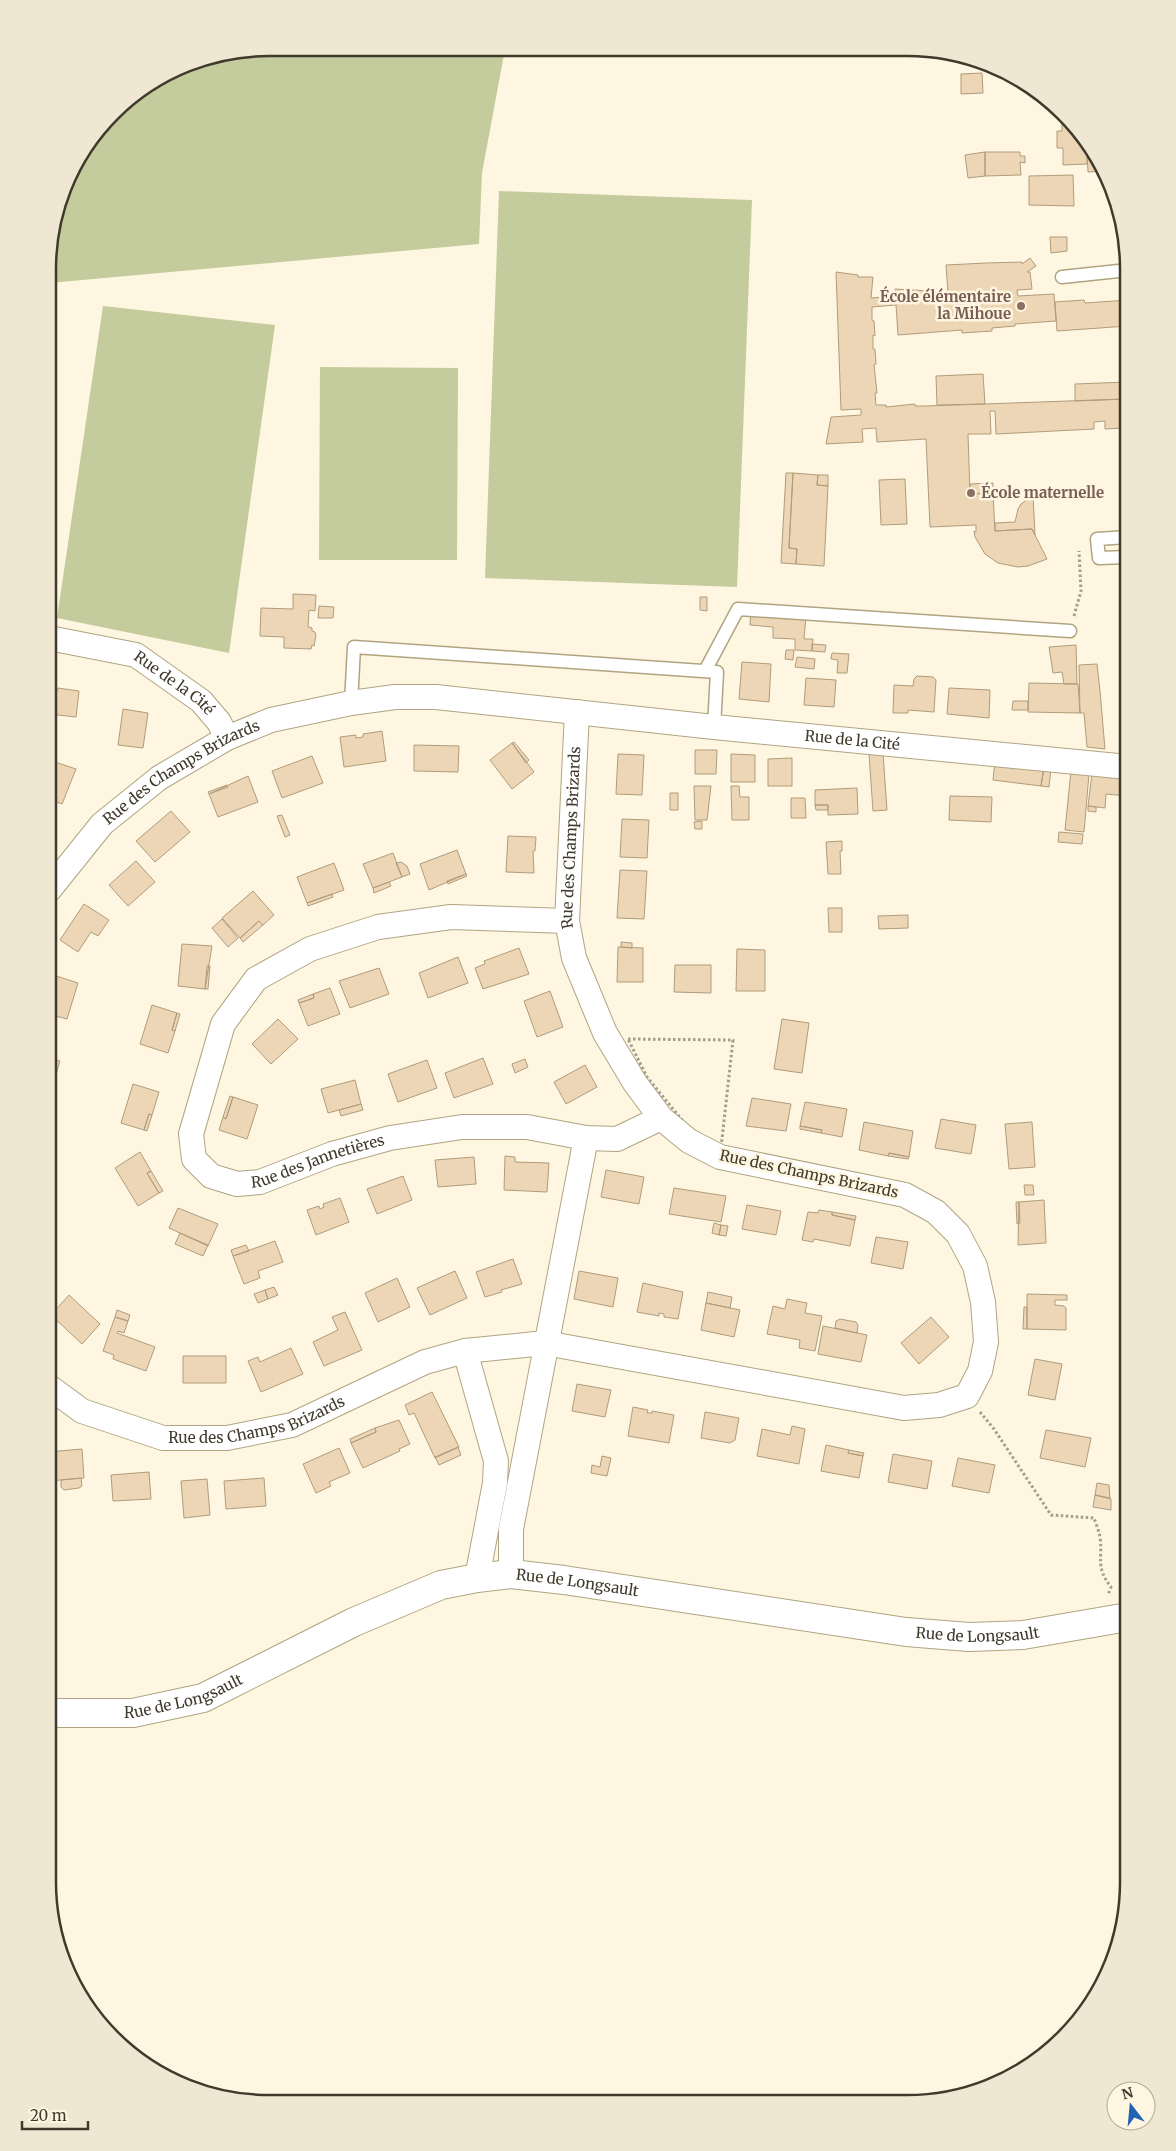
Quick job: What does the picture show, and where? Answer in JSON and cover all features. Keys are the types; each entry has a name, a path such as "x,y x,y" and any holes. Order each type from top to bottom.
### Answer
{"street":[{"name":"Rue de la Cité","path":"56,639 136,655 201,701 219,722 227,738"},
{"name":"Rue des Champs Brizards","path":"56,881 102,824 159,778 227,738 271,720 352,703 395,697 436,697 577,712 567,921 574,958 605,1034 635,1083 660,1118 690,1141 720,1157 905,1195 936,1212 958,1234 975,1266 983,1302 986,1342 980,1371 967,1396 939,1405 904,1408 545,1343 465,1351 425,1362 292,1425 227,1438 163,1438 82,1411 56,1392"},
{"name":"Rue de la Cité","path":"577,712 1120,766"},
{"name":"Rue des Jannetières","path":"567,921 451,917 378,927 310,949 256,979 223,1024 191,1134 194,1159 211,1176 237,1184 260,1182 332,1154 390,1138 462,1127 527,1127 586,1138 617,1139 660,1118"},
{"path":"510,1574 511,1529 545,1343 586,1138"},
{"path":"465,1351 496,1461 495,1483 477,1578"},
{"name":"Rue de Longsault","path":"56,1713 133,1713 204,1698 354,1622 441,1585 510,1574 564,1580 906,1632 970,1637 1023,1635 1120,1618"}],"lane":[{"path":"1062,276 1120,271"},
{"path":"1120,538 1097,539 1099,558 1120,557"},
{"path":"705,671 738,609 1070,631"},
{"path":"352,703 354,647 717,672 714,727"}],"path":[{"path":"1070,631 1081,591 1078,538 1097,539"},
{"path":"628,1039 733,1040 720,1157 691,1131 647,1078 628,1039"},
{"path":"967,1396 994,1429 1051,1515 1094,1518 1100,1538 1099,1562 1103,1577 1111,1587 1097,1622"}],"green space":[{"path":"269,56 504,56 482,173 479,244 56,282 58,241 63,214 78,175 100,139 139,100 175,78 214,63 241,58"},
{"path":"499,191 752,200 737,587 485,578"},
{"path":"103,306 275,325 229,653 57,618"},
{"path":"320,367 458,368 457,560 319,560"}],"building":[{"path":"982,73 983,93 961,94 961,74"},
{"path":"1062,124 1084,151 1087,156 1087,164 1063,165 1063,148 1057,148 1057,131 1062,131"},
{"path":"985,152 985,176 968,178 965,155"},
{"path":"985,152 1020,152 1020,156 1025,156 1025,163 1020,162 1021,175 985,176"},
{"path":"1087,157 1096,172 1088,172"},
{"path":"1073,175 1074,206 1029,205 1029,176"},
{"path":"1050,237 1067,237 1067,251 1051,253"},
{"path":"1030,258 1036,266 1027,272 1030,272 1032,289 1017,290 1018,296 1054,294 1056,321 1015,324 1015,326 992,328 992,331 962,333 962,330 898,335 896,305 872,307 875,336 873,335 876,364 874,365 877,393 875,393 876,405 886,405 886,407 915,404 915,406 925,406 1120,399 1120,428 1105,429 1105,421 1094,422 1094,429 996,434 995,411 990,411 991,434 968,434 970,494 993,493 995,531 1032,529 1047,559 1028,566 1018,567 998,563 985,554 975,537 976,525 930,527 926,439 877,442 876,428 862,429 863,442 826,444 831,417 861,415 861,409 841,410 836,272 858,275 858,277 873,277 871,298 895,296 895,289 930,291 930,294 948,293 946,265 1022,262 1022,264"},
{"path":"1084,300 1085,303 1120,301 1120,327 1057,331 1055,302"},
{"path":"983,374 985,404 937,405 936,376"},
{"path":"1120,382 1120,399 1075,401 1075,384"},
{"path":"786,473 793,473 789,548 797,549 796,564 781,563"},
{"path":"793,473 818,475 817,485 828,486 824,566 796,564 797,549 789,548"},
{"path":"818,475 828,475 828,486 817,485"},
{"path":"905,479 907,524 881,525 879,480"},
{"path":"993,483 993,493 970,494 970,484"},
{"path":"1033,495 1035,535 1032,529 995,531 995,523 1015,522 1021,504"},
{"path":"293,594 316,595 315,611 309,610 308,627 312,628 316,635 314,646 312,645 311,649 284,648 284,637 260,636 261,608 293,609"},
{"path":"700,597 707,597 707,611 700,610"},
{"path":"319,606 334,607 333,618 318,618"},
{"path":"751,611 806,616 804,639 813,639 812,651 795,650 795,639 773,638 773,627 750,625"},
{"path":"812,644 826,645 825,652 812,651"},
{"path":"1076,645 1077,684 1064,684 1062,672 1053,673 1049,647"},
{"path":"786,650 794,650 793,660 785,659"},
{"path":"832,653 849,654 847,673 837,673 838,660 831,659"},
{"path":"797,657 815,659 814,669 795,667"},
{"path":"742,662 771,664 769,702 739,699"},
{"path":"1097,664 1105,749 1087,747 1084,713 1080,713 1079,665"},
{"path":"917,676 933,677 936,680 934,712 908,710 908,713 893,713 894,685 913,686 914,679"},
{"path":"806,678 836,680 834,707 804,705"},
{"path":"1029,683 1078,684 1080,713 1028,712"},
{"path":"58,688 79,691 76,717 56,715 56,690"},
{"path":"949,688 990,690 989,718 947,714"},
{"path":"1013,701 1028,701 1028,710 1012,710"},
{"path":"123,709 148,713 143,748 118,745"},
{"path":"382,731 386,761 344,767 340,737 356,735 356,738 363,737 363,734"},
{"path":"514,742 529,760 526,763 512,743"},
{"path":"512,743 534,772 512,789 490,760"},
{"path":"414,745 459,746 458,772 414,771"},
{"path":"695,750 717,750 716,774 695,774"},
{"path":"883,753 887,810 873,811 869,754"},
{"path":"618,754 644,755 642,795 616,794"},
{"path":"731,754 755,755 755,782 731,782"},
{"path":"312,756 323,783 282,798 272,771"},
{"path":"792,758 792,786 768,786 768,759"},
{"path":"995,761 1044,767 1041,786 993,780"},
{"path":"56,762 76,769 62,804 56,802"},
{"path":"1044,767 1051,768 1049,787 1041,786"},
{"path":"1071,771 1089,774 1084,832 1065,830"},
{"path":"1092,774 1120,776 1120,795 1106,794 1105,808 1088,806"},
{"path":"248,776 258,802 218,817 209,794"},
{"path":"227,785 228,787 209,794 208,792"},
{"path":"694,786 711,786 707,820 695,820"},
{"path":"731,786 739,786 740,797 749,797 749,820 732,820"},
{"path":"857,788 858,814 828,815 828,805 815,805 815,790"},
{"path":"670,793 678,793 678,810 670,810"},
{"path":"950,796 992,797 991,822 949,820"},
{"path":"791,798 805,798 806,818 791,818"},
{"path":"815,805 828,805 828,810 816,810"},
{"path":"1088,806 1096,807 1096,812 1088,811"},
{"path":"171,811 190,832 155,862 136,841"},
{"path":"282,815 290,835 285,837 277,816"},
{"path":"622,819 649,820 647,858 620,857"},
{"path":"702,821 702,829 695,829 694,822"},
{"path":"1059,832 1083,834 1082,844 1058,842"},
{"path":"508,836 536,837 535,851 533,851 534,873 506,872"},
{"path":"842,841 842,851 840,851 841,874 828,874 826,842"},
{"path":"457,850 466,874 429,890 420,864"},
{"path":"393,853 402,877 373,888 363,864"},
{"path":"136,861 155,882 128,906 109,885"},
{"path":"401,862 407,866 410,874 402,877 396,863"},
{"path":"334,863 344,890 307,903 297,877"},
{"path":"620,870 647,871 644,919 617,918"},
{"path":"466,874 467,876 448,884 447,881"},
{"path":"389,882 391,886 374,893 373,888"},
{"path":"253,891 274,915 263,925 259,921 240,938 222,918"},
{"path":"332,894 333,897 308,906 307,903"},
{"path":"84,904 109,920 98,936 91,932 78,952 60,940"},
{"path":"828,908 842,908 842,932 829,932"},
{"path":"908,915 908,928 879,929 878,916"},
{"path":"222,919 238,938 228,947 212,928"},
{"path":"259,921 263,925 243,942 240,938"},
{"path":"621,942 632,943 632,948 621,947"},
{"path":"182,944 212,946 205,989 178,986"},
{"path":"618,947 643,948 643,982 617,982"},
{"path":"519,948 529,974 483,989 475,968 485,964 484,961"},
{"path":"737,949 765,950 765,991 736,991"},
{"path":"458,957 468,983 428,998 419,973"},
{"path":"675,965 711,965 711,993 674,992"},
{"path":"207,966 210,966 208,989 205,989"},
{"path":"379,968 389,994 350,1008 339,981"},
{"path":"56,976 78,983 67,1019 56,1016"},
{"path":"330,988 340,1014 308,1026 299,1003 314,998 313,994"},
{"path":"550,991 563,1027 537,1037 524,1001"},
{"path":"313,994 314,998 299,1003 298,1000"},
{"path":"152,1005 177,1013 172,1030 175,1031 168,1053 140,1044"},
{"path":"177,1013 180,1014 175,1031 172,1030"},
{"path":"278,1019 298,1039 271,1064 252,1044"},
{"path":"782,1019 809,1023 802,1073 774,1069"},
{"path":"483,1058 493,1084 454,1098 445,1073"},
{"path":"525,1059 528,1067 515,1073 512,1064"},
{"path":"56,1060 60,1061 56,1074"},
{"path":"427,1060 437,1088 398,1102 388,1074"},
{"path":"585,1065 597,1087 566,1104 554,1082"},
{"path":"355,1080 361,1104 328,1113 321,1089"},
{"path":"133,1084 159,1092 152,1115 149,1114 144,1130 121,1123"},
{"path":"230,1096 233,1097 226,1119 223,1117"},
{"path":"233,1097 258,1105 247,1139 219,1130 223,1117 226,1119"},
{"path":"752,1098 791,1104 786,1131 746,1126"},
{"path":"805,1102 847,1109 842,1137 821,1133 822,1130 800,1126"},
{"path":"361,1104 363,1110 341,1116 339,1110"},
{"path":"149,1114 152,1115 147,1131 144,1130"},
{"path":"941,1119 976,1125 971,1154 935,1148"},
{"path":"864,1122 913,1131 909,1157 889,1153 888,1156 859,1150"},
{"path":"1032,1122 1035,1167 1009,1169 1005,1124"},
{"path":"800,1126 822,1130 821,1133 800,1129"},
{"path":"140,1152 151,1171 147,1173 159,1193 138,1206 115,1168"},
{"path":"889,1153 909,1157 908,1159 888,1156"},
{"path":"505,1156 515,1157 515,1162 549,1163 547,1192 504,1190"},
{"path":"474,1157 476,1184 438,1187 435,1160"},
{"path":"606,1170 644,1177 639,1204 601,1197"},
{"path":"151,1171 163,1191 159,1193 147,1173"},
{"path":"403,1176 412,1200 377,1214 367,1189"},
{"path":"1024,1185 1033,1185 1034,1195 1025,1195"},
{"path":"674,1188 726,1196 721,1222 669,1214"},
{"path":"340,1198 349,1222 316,1235 307,1210 319,1206 320,1209 324,1207 323,1204"},
{"path":"1044,1200 1046,1243 1018,1245 1019,1202"},
{"path":"1016,1202 1019,1202 1020,1223 1017,1224"},
{"path":"747,1205 781,1211 776,1235 742,1229"},
{"path":"178,1208 218,1224 208,1246 169,1228"},
{"path":"819,1210 832,1212 832,1215 855,1220 850,1246 814,1239 813,1242 802,1240 808,1212 818,1213"},
{"path":"832,1212 856,1216 855,1220 832,1215"},
{"path":"714,1223 721,1225 719,1235 712,1233"},
{"path":"721,1225 728,1226 726,1236 719,1235"},
{"path":"180,1233 208,1245 203,1256 175,1244"},
{"path":"876,1237 908,1242 903,1269 871,1263"},
{"path":"275,1241 283,1262 258,1271 260,1278 244,1284 233,1256"},
{"path":"246,1245 249,1251 233,1256 231,1250"},
{"path":"513,1259 522,1284 485,1297 476,1272"},
{"path":"455,1271 467,1298 430,1315 417,1288"},
{"path":"579,1271 618,1278 613,1307 574,1299"},
{"path":"397,1278 410,1307 378,1322 365,1293"},
{"path":"643,1283 683,1292 678,1319 664,1317 664,1314 659,1313 659,1316 637,1312"},
{"path":"274,1287 278,1295 268,1299 265,1290"},
{"path":"265,1290 268,1299 258,1303 254,1294"},
{"path":"708,1292 732,1297 730,1308 706,1303"},
{"path":"1027,1294 1067,1295 1067,1300 1055,1300 1055,1305 1066,1308 1066,1330 1027,1329"},
{"path":"69,1295 100,1324 82,1344 56,1320 56,1309"},
{"path":"787,1299 807,1303 805,1313 822,1316 815,1351 799,1348 800,1340 767,1334 773,1306 785,1309"},
{"path":"706,1303 740,1310 734,1337 701,1330"},
{"path":"1024,1307 1027,1307 1027,1329 1023,1329"},
{"path":"117,1310 130,1315 128,1321 115,1317"},
{"path":"345,1312 362,1350 324,1366 313,1342 338,1330 332,1317"},
{"path":"115,1317 128,1321 124,1333 118,1331 117,1333 155,1347 146,1371 113,1359 114,1355 103,1351"},
{"path":"931,1317 949,1337 919,1364 901,1343"},
{"path":"840,1319 856,1322 858,1325 857,1333 835,1328 836,1321"},
{"path":"823,1326 867,1335 861,1362 818,1354"},
{"path":"291,1348 303,1374 261,1392 248,1361 258,1357 260,1362"},
{"path":"183,1356 226,1356 226,1383 183,1383"},
{"path":"1035,1359 1062,1364 1055,1400 1028,1395"},
{"path":"577,1384 611,1390 605,1417 572,1411"},
{"path":"432,1392 459,1447 435,1458 414,1413 409,1415 405,1405"},
{"path":"633,1407 648,1410 647,1413 652,1413 652,1411 674,1415 669,1443 628,1436"},
{"path":"705,1412 739,1418 735,1440 730,1443 701,1438"},
{"path":"399,1420 410,1444 399,1449 400,1451 363,1468 351,1443 376,1432 375,1428"},
{"path":"792,1426 805,1429 799,1464 757,1456 762,1429 790,1435"},
{"path":"375,1428 376,1432 351,1443 350,1439"},
{"path":"1046,1430 1091,1438 1085,1467 1040,1458"},
{"path":"826,1445 849,1450 848,1453 863,1456 859,1478 821,1471"},
{"path":"458,1447 461,1455 439,1465 435,1457"},
{"path":"339,1448 350,1473 329,1482 331,1486 316,1493 303,1464"},
{"path":"82,1449 84,1478 56,1480 56,1451"},
{"path":"849,1450 864,1453 863,1456 848,1453"},
{"path":"893,1454 932,1461 927,1489 888,1482"},
{"path":"602,1456 611,1458 607,1476 591,1473 592,1465 600,1467"},
{"path":"958,1458 995,1465 989,1493 952,1486"},
{"path":"149,1472 151,1499 113,1501 111,1475"},
{"path":"81,1478 82,1486 79,1488 64,1490 61,1487 61,1480"},
{"path":"264,1478 266,1506 226,1509 224,1481"},
{"path":"207,1479 210,1515 184,1518 181,1481"},
{"path":"1097,1483 1109,1485 1110,1498 1095,1495"},
{"path":"1095,1495 1111,1499 1111,1510 1093,1507"}],"place":[{"name":"École élémentaire la Mihoue","path":"1021,306"},
{"name":"École maternelle","path":"971,493"}]}
